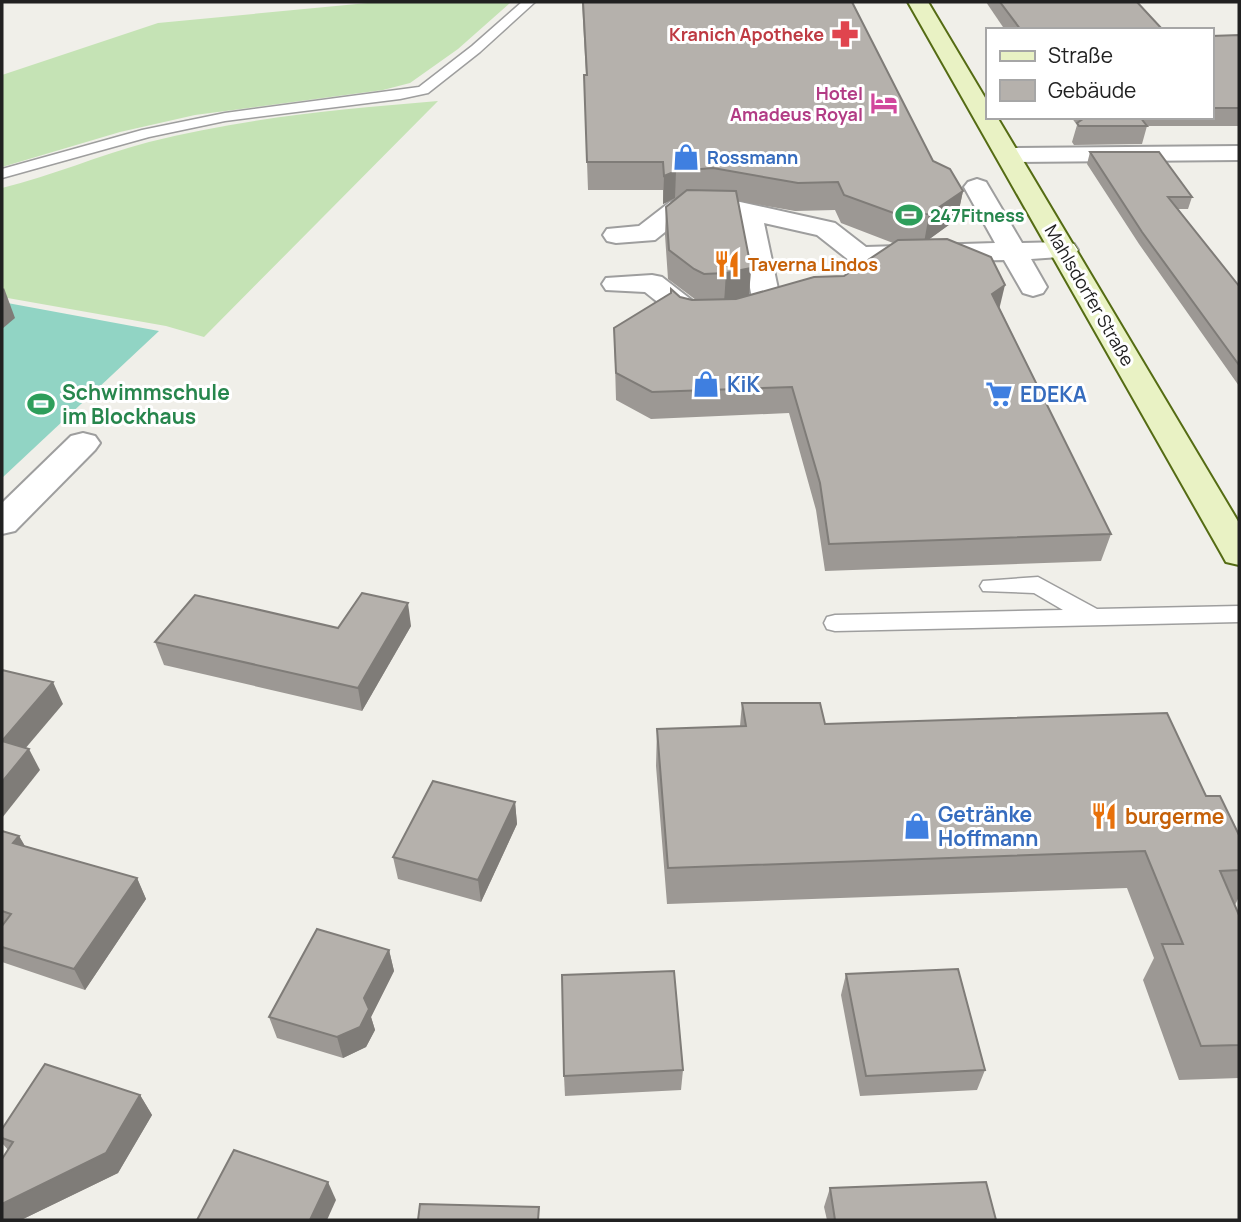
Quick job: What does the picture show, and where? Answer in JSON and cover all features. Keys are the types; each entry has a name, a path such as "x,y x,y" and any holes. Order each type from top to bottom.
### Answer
{"main road":[{"name":"Mahlsdorfer Straße","path":"918,2 986,116"},
{"name":"Mahlsdorfer Straße","path":"988,119 1239,553"}],"street":[{"path":"1009,155 1239,153"},
{"path":"977,187 1033,287"},
{"path":"616,235 646,234 679,208 730,208 826,229 849,262 1064,250"},
{"path":"616,284 652,283 691,314 760,306 748,211"},
{"path":"646,234 652,283"},
{"path":"2,523 83,443"}],"lane":[{"path":"2,174 147,133 225,117 423,90 476,49 529,2"},
{"path":"991,586 1038,585 1093,617"},
{"path":"835,623 1239,614"}],"green space":[{"path":"378,2 511,2 458,49 410,83 383,90 195,115 120,132 2,167 2,75 158,23"},
{"path":"438,101 204,337 166,326 2,297 2,188 130,147 184,134 293,116"},
{"name":"Schwimmschule im Blockhaus","path":"2,302 159,331 2,478"}],"building":[{"path":"583,2 852,2 933,161 950,169 963,191 929,214 899,215 844,195 838,182 798,183 713,168 676,171 664,176 663,162 587,162 584,75 587,75"},
{"path":"1000,2 1137,2 1161,28 1020,28"},
{"path":"1239,35 1239,108 1213,108 1213,36"},
{"path":"1083,119 1142,119 1147,126 1079,126 1077,123"},
{"path":"1090,152 1159,152 1192,197 1168,197 1239,286 1239,365 1142,232"},
{"path":"687,190 736,191 751,268 704,274 669,250 666,207"},
{"path":"947,239 991,257 1005,285 992,294 1111,534 829,544 820,483 792,387 652,392 616,373 614,328 671,293 671,289 680,297 692,300 736,299 814,277 844,276 898,240"},
{"path":"362,593 408,603 358,688 155,642 195,595 338,628"},
{"path":"2,670 53,682 2,741"},
{"name":"Getränke Hoffmann","path":"742,703 820,703 825,724 1167,713 1206,796 1220,796 1239,835 1239,870 1220,871 1239,915 1239,1045 1201,1046 1162,944 1183,944 1145,851 668,868 657,729 746,726"},
{"path":"2,741 29,749 2,782"},
{"path":"433,781 515,802 478,880 393,857"},
{"path":"2,831 19,836 13,843 137,878 74,969 2,947 2,926 11,914 2,911"},
{"path":"317,929 389,950 364,998 369,1009 360,1027 337,1037 269,1017"},
{"path":"958,969 985,1070 866,1076 846,974"},
{"path":"674,971 683,1070 564,1076 562,975"},
{"path":"45,1064 140,1095 106,1153 2,1204 2,1159 13,1142 2,1138 2,1129"},
{"path":"234,1150 328,1182 310,1220 197,1220"},
{"path":"986,1182 996,1220 835,1220 830,1188"},
{"path":"420,1204 539,1207 538,1220 418,1220"}],"place":[{"name":"Kranich Apotheke","path":"845,34"},
{"name":"Hotel Amadeus Royal","path":"884,103"},
{"name":"Rossmann","path":"686,157"},
{"name":"247Fitness","path":"909,215"},
{"name":"Taverna Lindos","path":"727,264"},
{"name":"KiK","path":"706,384"},
{"name":"EDEKA","path":"999,394"},
{"name":"Schwimmschule im Blockhaus","path":"41,404"},
{"name":"burgerme","path":"1104,816"},
{"name":"Getränke Hoffmann","path":"917,826"}]}
